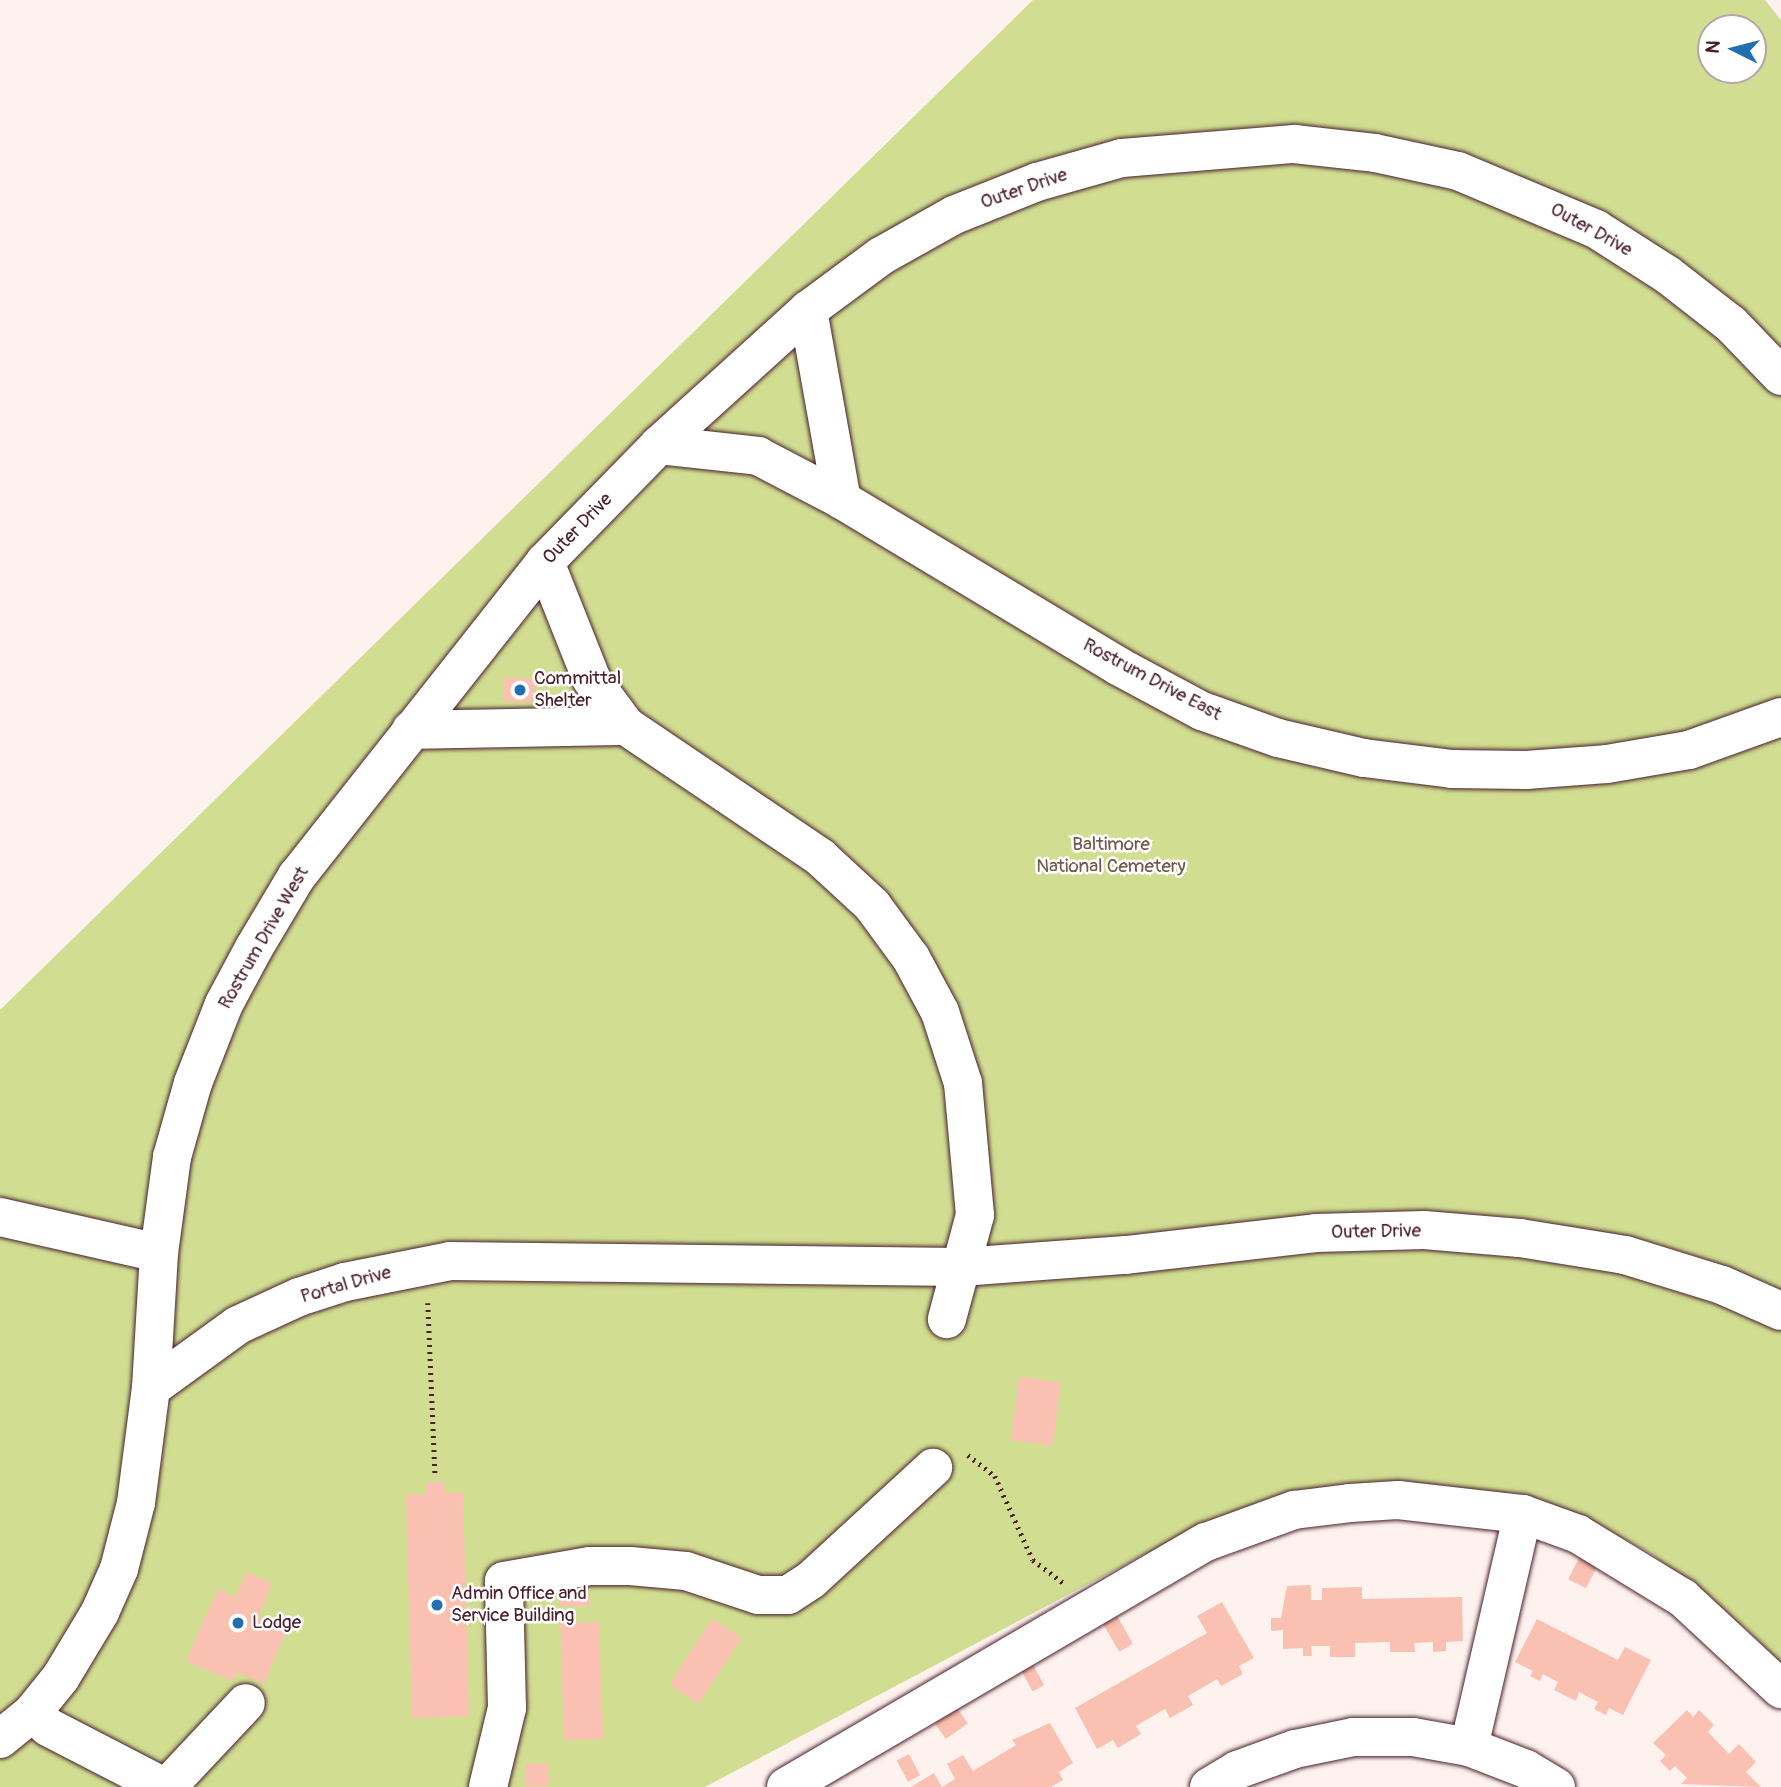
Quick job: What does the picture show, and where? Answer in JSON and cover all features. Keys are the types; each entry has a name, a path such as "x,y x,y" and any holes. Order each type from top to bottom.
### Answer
{"street":[{"name":"Outer Drive","path":"411,730 545,562 659,445 808,310 881,256 954,215 1037,182 1122,158 1294,144 1376,153 1458,171 1596,229 1668,275 1731,324 1781,376"},
{"path":"808,310 842,499"},
{"name":"Rostrum Drive East","path":"659,445 758,456 842,499 1118,666 1202,711 1278,738 1351,755 1452,769 1526,770 1607,764 1689,750 1781,717"},
{"path":"545,562 592,680 626,726 820,857 872,905 911,958 940,1012 963,1083 975,1215 947,1320"},
{"path":"411,730 626,726"},
{"name":"Rostrum Drive West","path":"151,1388 159,1253 172,1157 193,1083 224,1004 297,876 411,730"},
{"path":"0,1217 159,1253"},
{"name":"Outer Drive","path":"961,1267 1126,1255 1316,1233 1424,1230 1520,1238 1625,1255 1722,1285 1781,1311"},
{"name":"Portal Drive","path":"151,1388 238,1325 299,1297 345,1282 426,1265 506,1260 961,1267"},
{"path":"0,1740 32,1713 78,1651 119,1569 136,1503 151,1388"},
{"path":"488,1787 507,1708 504,1581 590,1566 642,1567 686,1571 758,1595 788,1595 811,1580 949,1461"},
{"path":"786,1787 1206,1542 1294,1510 1398,1500 1523,1514 1577,1534 1684,1598 1781,1689"},
{"path":"1469,1747 1523,1514"},
{"path":"32,1713 48,1727 165,1787 246,1703"},
{"path":"1209,1787 1237,1770 1295,1749 1353,1737 1412,1737 1469,1747 1526,1769 1556,1787"}],"path":[{"path":"426,1265 435,1474"},
{"path":"949,1461 995,1476 1033,1560 1094,1605"}],"green space":[{"name":"Baltimore National Cemetery","path":"1033,0 1765,0 1781,20 1781,1663 1744,1627 1652,1554 1580,1515 1232,1515 1145,1554 705,1787 0,1787 0,1010"}],"building":[{"name":"Committal Shelter","path":"504,678 536,678 536,702 504,702"},
{"path":"1019,1377 1061,1382 1053,1446 1011,1441"},
{"name":"Admin Office and Service Building","path":"426,1482 444,1482 445,1493 463,1492 469,1716 412,1718 406,1495 426,1494"},
{"path":"1580,1556 1598,1565 1586,1588 1568,1579"},
{"name":"Lodge","path":"246,1572 272,1583 258,1617 287,1629 264,1684 237,1672 233,1681 186,1661 218,1589 236,1597"},
{"path":"1311,1585 1311,1600 1322,1600 1322,1588 1362,1587 1362,1599 1462,1597 1463,1641 1446,1642 1446,1651 1433,1652 1433,1642 1414,1643 1415,1652 1390,1652 1390,1642 1355,1643 1355,1657 1330,1657 1330,1646 1311,1646 1312,1656 1303,1656 1303,1648 1283,1649 1283,1630 1271,1631 1271,1618 1281,1618 1287,1586"},
{"path":"559,1594 589,1594 589,1606 559,1606"},
{"path":"1222,1602 1254,1658 1239,1666 1243,1674 1221,1686 1217,1679 1188,1696 1193,1705 1170,1718 1165,1709 1136,1726 1141,1734 1118,1748 1113,1740 1097,1749 1075,1708 1207,1633 1197,1616"},
{"path":"1117,1616 1133,1644 1119,1652 1103,1624"},
{"path":"712,1619 741,1638 699,1703 670,1684"},
{"path":"1537,1619 1618,1660 1625,1647 1651,1660 1623,1715 1609,1708 1606,1715 1594,1709 1598,1702 1579,1692 1576,1701 1554,1690 1558,1682 1543,1674 1540,1681 1530,1676 1533,1671 1515,1662"},
{"path":"599,1622 603,1739 564,1740 560,1623"},
{"path":"1033,1665 1044,1685 1033,1691 1022,1671"},
{"path":"957,1708 968,1724 946,1739 935,1723"},
{"path":"1687,1710 1693,1717 1699,1710 1714,1725 1708,1732 1729,1754 1739,1744 1756,1762 1746,1772 1761,1787 1681,1784 1687,1778 1675,1766 1670,1771 1660,1761 1666,1755 1653,1743"},
{"path":"1050,1723 1073,1763 1059,1772 1063,1780 1051,1787 942,1787 955,1779 947,1764 963,1755 973,1771 1016,1745 1012,1740"},
{"path":"909,1754 920,1775 908,1782 897,1761"},
{"path":"548,1763 549,1786 526,1787 525,1764"},
{"path":"934,1773 942,1787 911,1787"}],"place":[{"name":"Committal Shelter","path":"520,690"},
{"name":"Admin Office and Service Building","path":"437,1605"},
{"name":"Lodge","path":"238,1623"}]}
